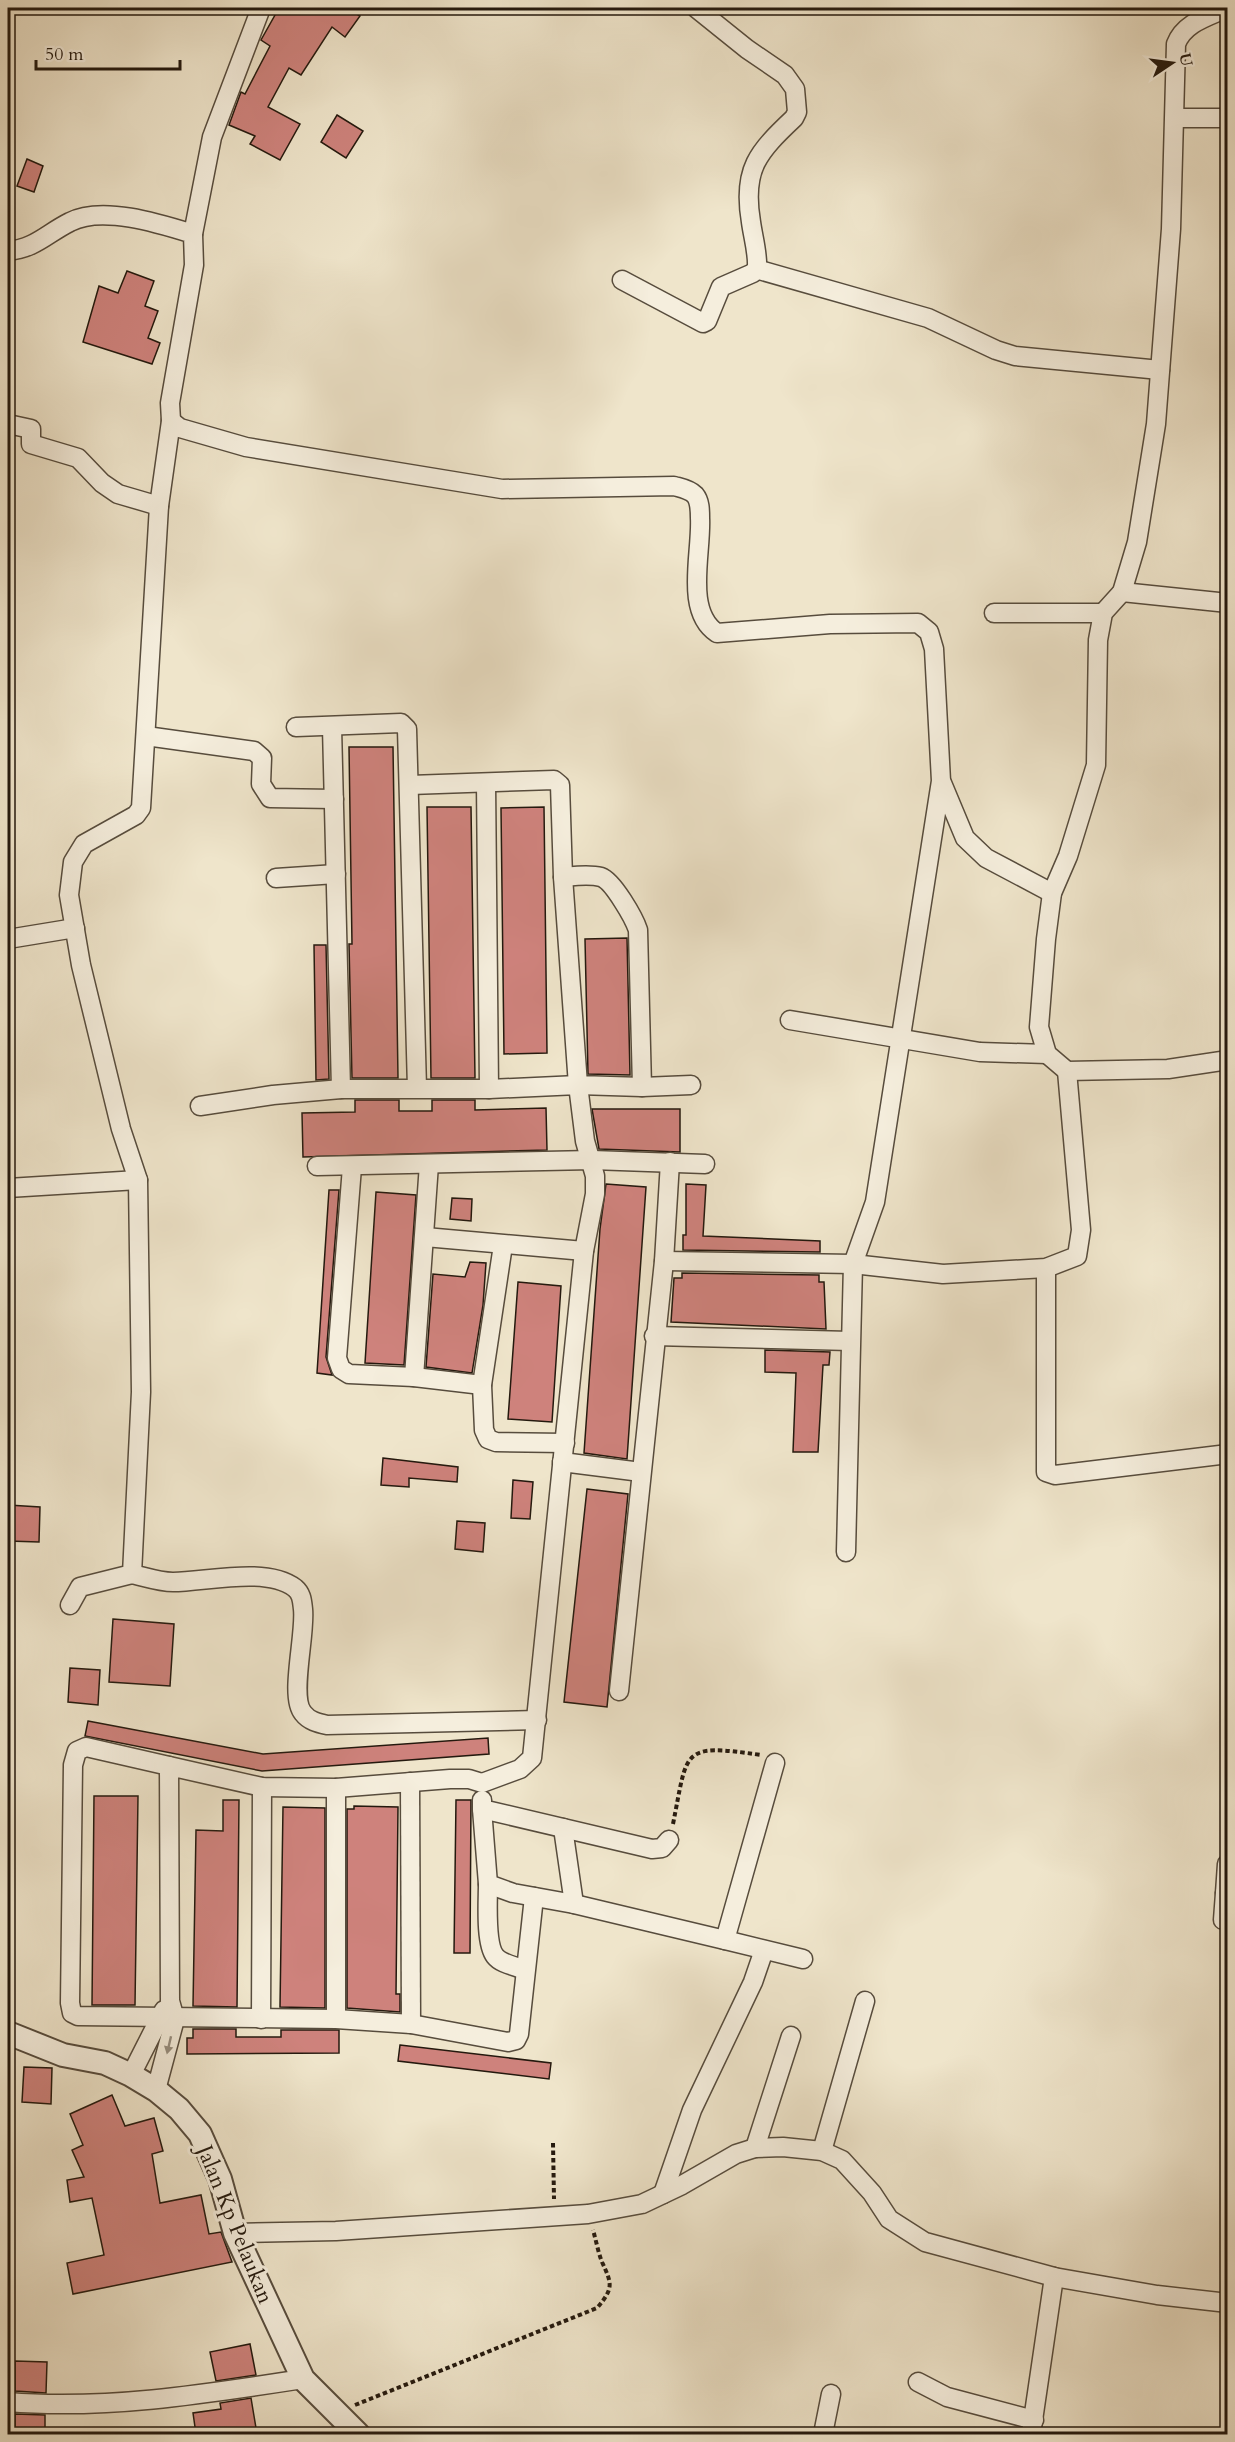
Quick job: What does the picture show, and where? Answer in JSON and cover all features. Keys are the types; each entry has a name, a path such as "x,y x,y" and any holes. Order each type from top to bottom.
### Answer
{"street":[{"path":"132,1574 141,1392 138,1180 121,1129 69,895 77,852 84,843 136,815 141,808 159,506 171,422 170,403 194,265 193,234 212,137 261,8"},
{"path":"696,8 747,49 785,75 795,89 797,112 794,118 762,148 756,159 748,196 756,269"},
{"path":"1227,8 1180,33 1176,44 1175,118 1156,424 1137,542 1122,592 1103,613 1098,640 1096,765 1068,856 1052,893 1039,1027 1047,1054 1067,1071 1168,1069 1227,1060"},
{"path":"1175,118 1227,118"},
{"path":"8,251 26,249 70,222 87,215 156,222 193,234"},
{"path":"622,280 703,323 707,321 721,287 756,269 928,318 996,350 1015,356 1161,370"},
{"path":"171,422 180,428 246,447 502,489 674,486 688,490 696,497 699,507 701,543 696,591 707,626 717,633 830,624 918,623 929,632 934,649 941,781 875,1202 853,1264 846,1552"},
{"path":"8,424 32,429 31,444 78,458 102,483 118,494 159,506"},
{"path":"1122,592 1227,603"},
{"path":"994,613 1103,613"},
{"path":"296,727 401,723 409,735 417,1088"},
{"path":"332,727 341,1089"},
{"path":"146,736 254,751 262,758 261,784 270,798 334,800"},
{"path":"410,785 554,780 560,785 563,877 578,1085 585,1141 592,1160 595,1194 584,1251 532,1758 527,1765 482,1783 468,1779 336,1788 262,1787 87,1747 77,1751 73,1773 70,2003 72,2013 84,2017 336,2019 411,2024 504,2043 516,2040 519,2034 534,1897"},
{"path":"941,781 964,838 986,858 1052,893"},
{"path":"486,783 489,1089"},
{"path":"276,878 336,874"},
{"path":"563,877 589,876 607,880 631,912 638,930 642,1087"},
{"path":"8,939 75,928"},
{"path":"790,1020 980,1052 1047,1054"},
{"path":"664,1261 853,1264 943,1274 1046,1268 1077,1256 1081,1243 1067,1071"},
{"path":"200,1106 273,1095 341,1089 691,1085"},
{"path":"317,1166 592,1160 705,1164"},
{"path":"619,1691 654,1336 664,1261 670,1162"},
{"path":"414,1377 429,1164"},
{"path":"352,1167 337,1358 341,1369 348,1374 414,1377 482,1385"},
{"path":"8,1188 138,1180"},
{"path":"425,1237 584,1251"},
{"path":"503,1245 482,1385 483,1430 488,1438 511,1443 565,1443"},
{"path":"1046,1268 1046,1472 1055,1475 1227,1454"},
{"path":"654,1336 850,1341"},
{"path":"562,1462 641,1472"},
{"path":"70,1605 80,1587 132,1574 171,1582 233,1575 278,1581 295,1588 301,1595 304,1619 296,1699 301,1712 318,1723 327,1725 537,1720"},
{"path":"725,1940 775,1763"},
{"path":"156,2090 170,2001 169,1766"},
{"path":"410,1782 411,2024"},
{"path":"482,1783 489,1941 493,1954 500,1961 525,1970"},
{"path":"261,2019 262,1787"},
{"path":"336,1788 336,2019"},
{"path":"482,1809 652,1849 662,1848 669,1840"},
{"path":"563,1828 574,1904"},
{"path":"1223,1920 1227,1864"},
{"path":"488,1884 534,1897 574,1904 803,1959"},
{"path":"663,2194 692,2110 753,1982 764,1950"},
{"path":"822,2151 865,2001"},
{"path":"131,2075 167,2018"},
{"name":"Jalan Kp Pelaukan","path":"8,2033 63,2055 105,2063 156,2090 179,2109 200,2134 220,2179 235,2233 303,2379 347,2427"},
{"path":"755,2148 791,2036"},
{"path":"235,2233 336,2231 588,2214 642,2204 736,2154 755,2148 783,2147 822,2151 842,2160 889,2219 925,2242 1054,2277 1157,2295 1227,2303"},
{"path":"918,2382 947,2397 1032,2427 1054,2277"},
{"path":"8,2402 55,2406 199,2395 303,2379"},
{"path":"823,2434 831,2394"}],"path":[{"path":"669,1840 685,1765 695,1753 715,1748 771,1756 775,1763"},
{"path":"553,2143 555,2215"},
{"path":"347,2427 597,2308 610,2288 609,2272 603,2263 588,2214"}],"building":[{"path":"279,8 347,8 360,16 345,37 332,27 301,75 289,68 268,107 300,124 280,160 250,144 255,136 229,125 241,92 245,94 270,46 261,40"},
{"path":"337,115 363,131 346,158 321,142"},
{"path":"27,159 43,166 34,192 17,186"},
{"path":"127,271 154,281 145,306 158,311 148,338 160,343 152,364 83,342 99,286 118,293"},
{"path":"349,747 393,747 398,1078 352,1078"},
{"path":"427,807 471,807 475,1078 431,1078"},
{"path":"544,807 547,1053 504,1054 501,808"},
{"path":"627,938 630,1075 588,1074 585,939"},
{"path":"314,945 326,945 329,1079 316,1080"},
{"path":"355,1100 399,1100 399,1111 432,1111 432,1100 475,1100 475,1110 546,1108 547,1150 303,1157 302,1113 355,1112"},
{"path":"592,1109 680,1109 680,1152 599,1149"},
{"path":"606,1184 646,1187 627,1459 584,1453 600,1229"},
{"path":"686,1184 706,1185 703,1236 820,1241 820,1252 683,1250 683,1235 686,1235"},
{"path":"329,1190 339,1190 326,1357 332,1375 317,1373"},
{"path":"376,1192 416,1195 404,1365 365,1363"},
{"path":"452,1198 472,1199 471,1221 450,1219"},
{"path":"470,1262 486,1263 483,1305 472,1373 426,1367 433,1274 465,1277"},
{"path":"682,1273 819,1275 819,1282 824,1282 826,1329 671,1322 674,1278 682,1278"},
{"path":"518,1282 561,1286 552,1422 508,1419"},
{"path":"765,1350 830,1352 829,1365 823,1365 818,1452 793,1452 796,1373 765,1372"},
{"path":"383,1458 458,1467 457,1482 409,1478 409,1487 381,1485"},
{"path":"513,1480 533,1482 530,1519 511,1518"},
{"path":"587,1489 628,1494 607,1707 564,1702"},
{"path":"8,1505 40,1507 39,1542 8,1541"},
{"path":"457,1521 485,1523 483,1552 455,1549"},
{"path":"113,1619 174,1624 170,1686 109,1682"},
{"path":"70,1668 100,1670 98,1705 68,1702"},
{"path":"88,1721 263,1754 488,1738 489,1754 262,1771 85,1736"},
{"path":"94,1796 138,1796 135,2005 92,2005"},
{"path":"223,1800 239,1800 237,2007 193,2006 196,1830 223,1831"},
{"path":"456,1800 471,1800 470,1953 454,1953"},
{"path":"354,1806 398,1807 396,1994 400,1994 400,2012 347,2008 347,1809 354,1809"},
{"path":"283,1807 325,1808 325,2008 280,2007"},
{"path":"193,2029 236,2029 236,2037 281,2037 281,2030 339,2030 339,2053 187,2054 187,2038 193,2038"},
{"path":"400,2045 551,2063 549,2079 398,2061"},
{"path":"24,2067 52,2068 51,2104 22,2102"},
{"path":"112,2095 125,2126 154,2118 163,2151 152,2154 160,2203 201,2195 209,2234 221,2232 232,2262 73,2294 67,2263 104,2255 92,2198 70,2202 67,2180 84,2177 72,2150 83,2145 70,2114"},
{"path":"250,2344 256,2375 216,2381 210,2352"},
{"path":"15,2361 47,2362 46,2393 15,2391"},
{"path":"251,2398 257,2434 196,2434 193,2413 221,2409 220,2403"},
{"path":"15,2414 45,2415 45,2434 15,2434"}]}
